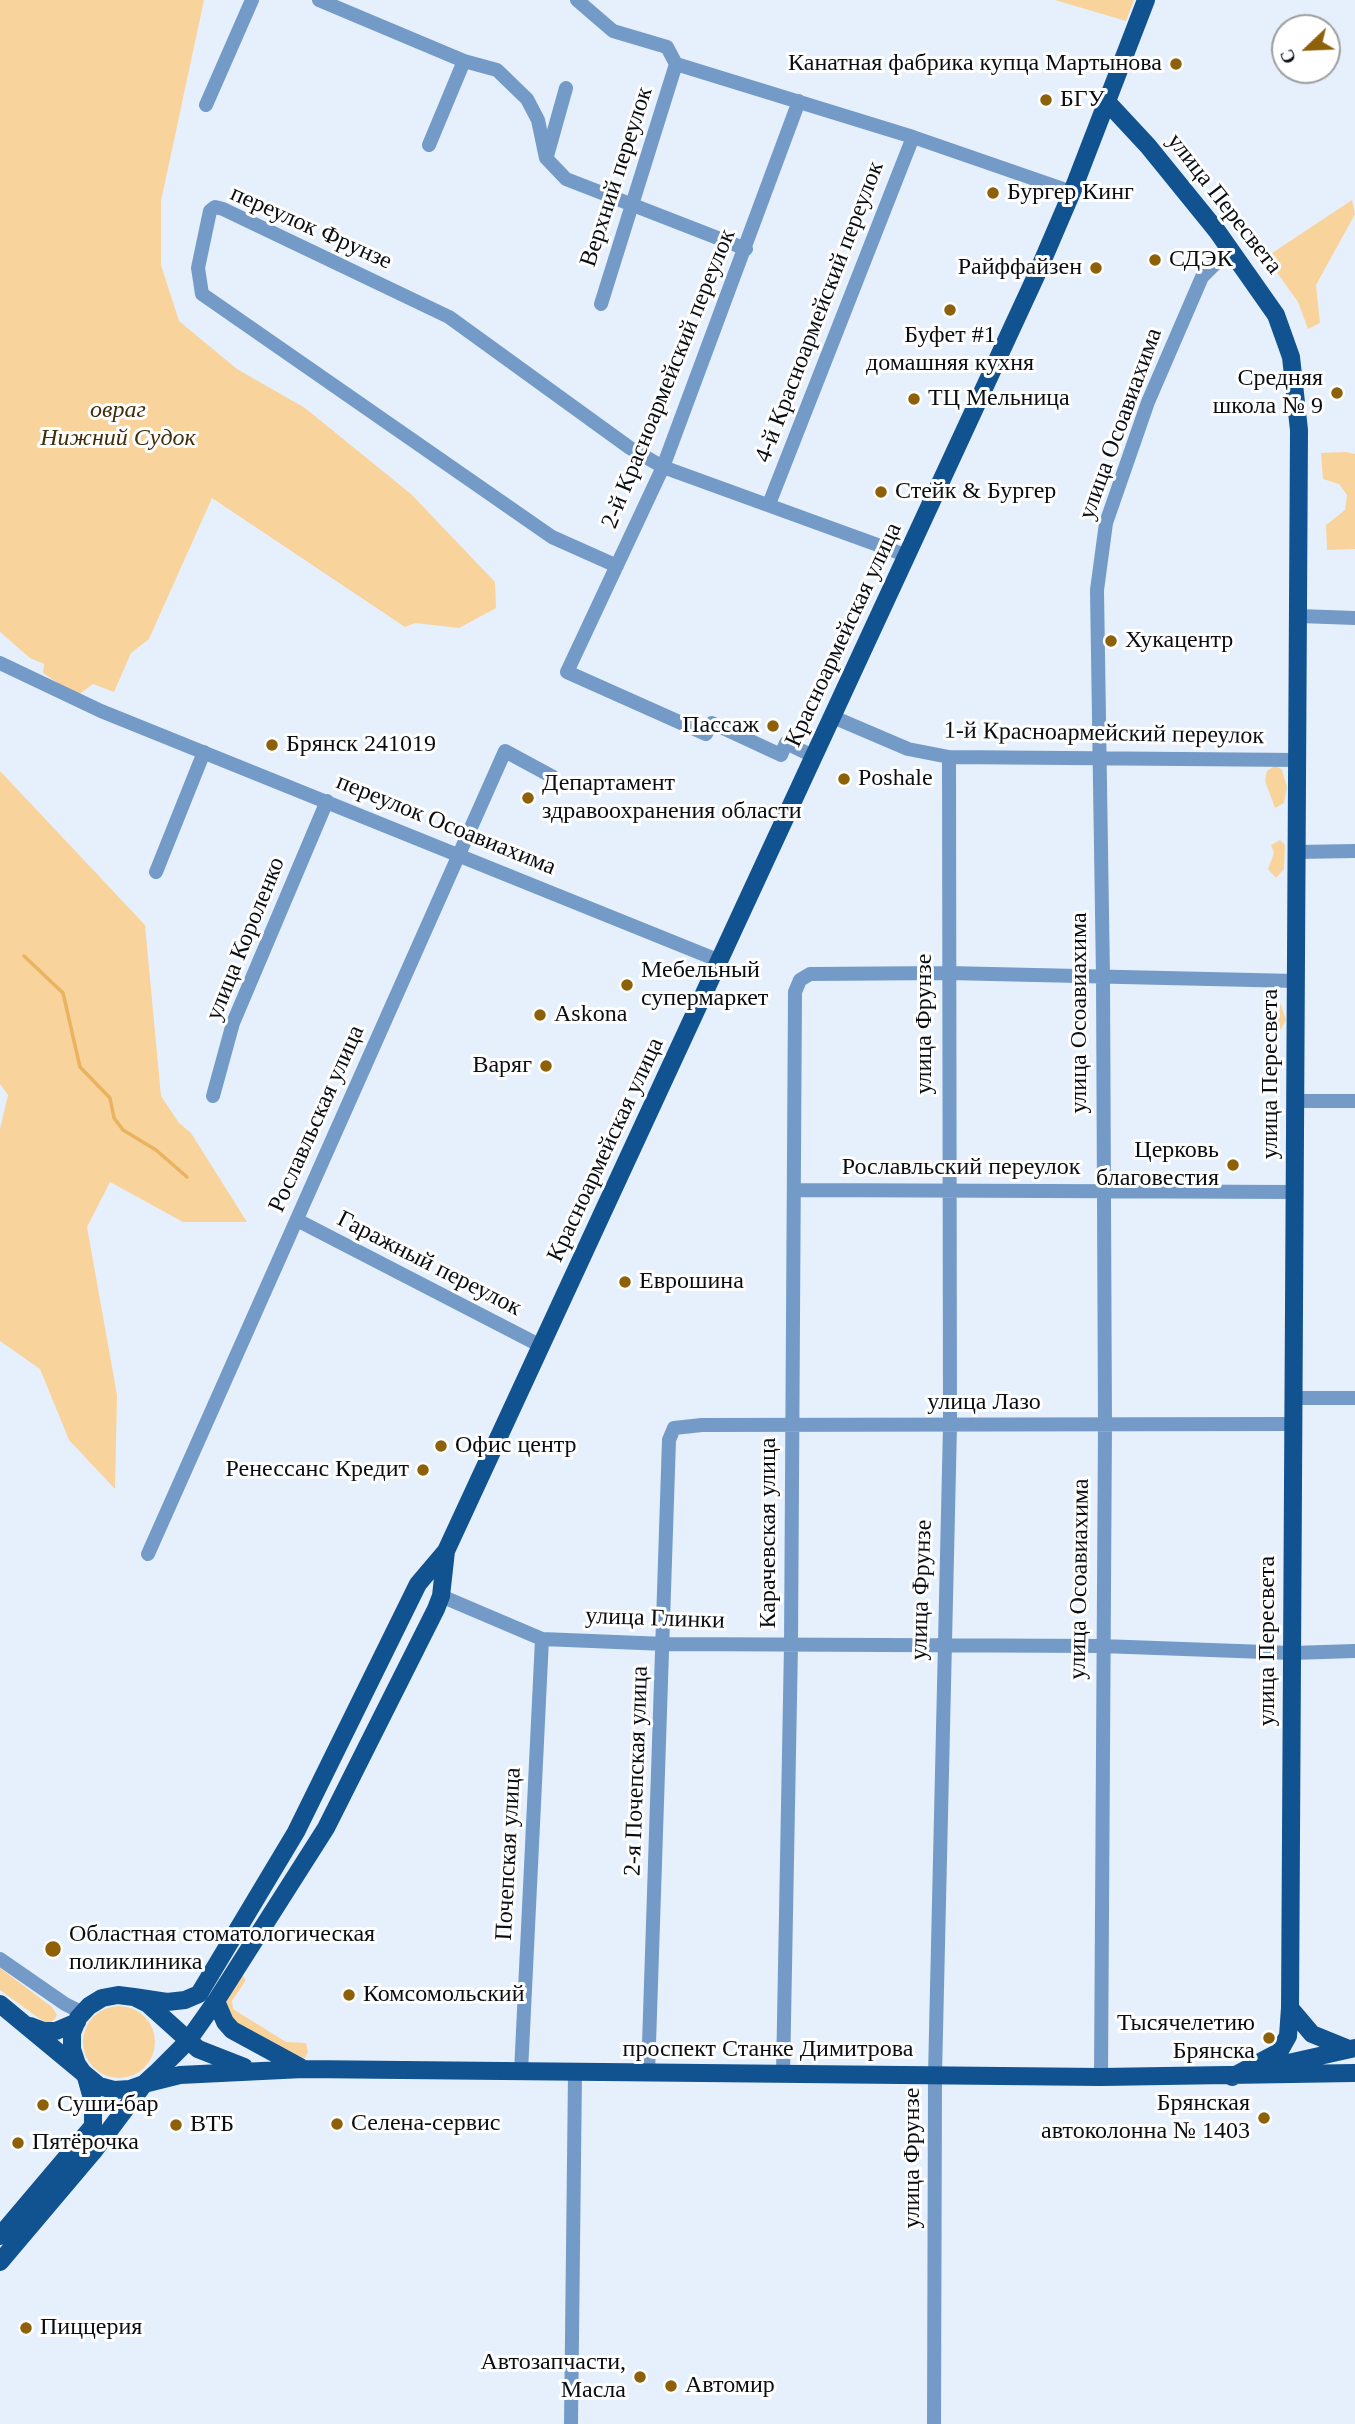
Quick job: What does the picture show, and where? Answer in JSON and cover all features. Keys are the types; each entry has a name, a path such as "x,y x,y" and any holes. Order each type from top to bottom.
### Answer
{"main road":[{"name":"Красноармейская улица","path":"446,1551 908,556 1072,192 1146,0"},
{"name":"улица Пересвета","path":"1108,103 1148,146 1231,248 1276,315 1291,357 1299,429 1290,2008 1288,2036 1279,2052 1232,2077"},
{"path":"0,2004 86,2077 99,2086 114,2090 130,2089 150,2078 187,2042 326,1828 441,1596 446,1551"},
{"path":"24,2024 43,2031 56,2031 80,2017 102,1998 118,1995 167,2002 186,2000 199,1994 296,1832 418,1584 446,1551"},
{"path":"134,1997 148,2004 187,2042 249,2069"},
{"name":"проспект Станке Димитрова","path":"216,2001 225,2022 232,2030 303,2069"},
{"path":"1290,2008 1312,2034 1352,2048"},
{"path":"1290,2008 1306,2049 1331,2069 1351,2073"},
{"path":"0,2263 93,2152 164,2060 167,2045 165,2029 159,2015"},
{"path":"0,2236 93,2126 93,2102 86,2077 77,2064 72,2049 80,2017"},
{"name":"проспект Станке Димитрова","path":"1232,2077 1352,2048"},
{"path":"150,2078 249,2069"},
{"name":"проспект Станке Димитрова","path":"249,2069 1101,2077 1351,2073"}],"street":[{"path":"206,105 252,0"},
{"path":"319,0 464,61 497,70 527,99 538,120 546,158 566,179 746,249"},
{"path":"577,0 613,31 667,47 676,64 913,137 1072,192"},
{"path":"429,145 464,61"},
{"name":"Верхний переулок","path":"601,304 676,64"},
{"path":"546,158 566,88"},
{"name":"2-й Красноармейский переулок","path":"799,101 663,467 567,672 706,734 712,723 781,755 786,743 814,757"},
{"name":"4-й Красноармейский переулок","path":"769,504 864,268 913,137"},
{"name":"переулок Фрунзе","path":"617,566 552,537 202,294 198,268 210,211 215,207 223,209 449,317 630,448 663,467 908,556"},
{"name":"улица Осоавиахима","path":"1101,2077 1105,1425 1103,977 1097,590 1106,523 1147,402 1202,277 1211,264 1231,248"},
{"path":"1299,616 1355,618"},
{"name":"переулок Осоавиахима","path":"0,663 101,711 720,961"},
{"name":"1-й Красноармейский переулок","path":"833,717 908,749 949,757 1099,756 1297,760"},
{"name":"Рославльская улица","path":"148,1554 505,751 553,778"},
{"path":"156,872 204,752"},
{"name":"улица Фрунзе","path":"934,2424 935,2075 950,1426 949,757"},
{"name":"улица Короленко","path":"213,1096 233,1023 327,801"},
{"path":"1297,852 1355,851"},
{"name":"Карачевская улица","path":"783,2075 790,1645 795,992 800,980 810,974 948,974"},
{"path":"948,974 1296,981"},
{"path":"1296,1101 1355,1101"},
{"name":"Рославльский переулок","path":"795,1190 1295,1192"},
{"name":"Гаражный переулок","path":"297,1220 541,1346"},
{"path":"1294,1398 1355,1398"},
{"name":"улица Лазо","path":"674,1428 702,1424 1293,1424"},
{"name":"2-я Почепская улица","path":"648,2074 665,1644 669,1440 674,1428"},
{"path":"441,1596 542,1639"},
{"name":"улица Глинки","path":"542,1639 665,1644 1102,1646 1292,1653 1355,1651"},
{"name":"Почепская улица","path":"521,2072 542,1639"},
{"path":"0,1959 80,2017"},
{"path":"571,2424 575,2073"}],"green space":[{"name":"овраг Нижний Судок","path":"0,0 204,0 161,201 161,265 179,321 237,369 305,408 411,494 495,582 496,608 459,628 415,623 405,627 212,498 149,639 131,653 114,692 93,684 77,696 43,673 44,664 30,658 0,632"},
{"path":"1055,0 1134,0 1126,21"},
{"path":"1352,200 1355,214 1316,285 1320,323 1308,329 1298,302 1266,257"},
{"path":"1321,453 1355,454 1355,549 1327,550 1326,525 1345,510 1347,495 1339,484 1323,479"},
{"path":"1276,765 1282,770 1287,787 1284,803 1275,808 1265,781 1267,771"},
{"path":"0,771 145,925 161,1096 179,1123 191,1133 247,1222 183,1222 110,1182 87,1227 117,1395 115,1489 69,1440 40,1369 0,1341 0,1129 8,1095 0,1084"},
{"path":"1280,840 1285,845 1284,869 1276,878 1268,869 1274,853 1271,845"},
{"path":"1269,985 1274,985 1286,1020 1281,1029 1268,1034"},
{"path":"0,1968 52,2007 57,2015 54,2020 47,2024 0,1990"},
{"path":"242,1975 246,1980 232,2001 233,2009 286,2042 306,2043 308,2052 305,2058 272,2047 227,2016 224,1997"},
{"path":"119,2006 139,2012 149,2022 155,2042 149,2062 139,2072 119,2078 99,2072 89,2062 83,2042 89,2022 99,2012"}],"waterway":[{"path":"24,956 63,993 80,1067 110,1098 114,1118 123,1130 156,1150 187,1177"}],"place":[{"name":"Канатная фабрика купца Мартынова","path":"1176,64"},
{"name":"БГУ","path":"1046,100"},
{"name":"Бургер Кинг","path":"993,193"},
{"name":"СДЭК","path":"1155,260"},
{"name":"Райффайзен","path":"1096,268"},
{"name":"Буфет #1 домашняя кухня","path":"950,310"},
{"name":"Средняя школа № 9","path":"1337,393"},
{"name":"ТЦ Мельница","path":"914,399"},
{"name":"Стейк & Бургер","path":"881,492"},
{"name":"Хукацентр","path":"1111,641"},
{"name":"Пассаж","path":"773,726"},
{"name":"Брянск 241019","path":"272,745"},
{"name":"Poshale","path":"844,779"},
{"name":"Департамент здравоохранения области","path":"528,798"},
{"name":"Мебельный супермаркет","path":"627,985"},
{"name":"Askona","path":"540,1015"},
{"name":"Варяг","path":"546,1066"},
{"name":"Церковь благовестия","path":"1233,1165"},
{"name":"Еврошина","path":"625,1282"},
{"name":"Офис центр","path":"441,1446"},
{"name":"Ренессанс Кредит","path":"423,1470"},
{"name":"Областная стоматологическая поликлиника","path":"53,1949"},
{"name":"Комсомольский","path":"349,1995"},
{"name":"Тысячелетию Брянска","path":"1269,2038"},
{"name":"Суши-бар","path":"43,2105"},
{"name":"Брянская автоколонна № 1403","path":"1264,2118"},
{"name":"Селена-сервис","path":"337,2124"},
{"name":"ВТБ","path":"176,2125"},
{"name":"Пятёрочка","path":"18,2143"},
{"name":"Пиццерия","path":"26,2328"},
{"name":"Автозапчасти, Масла","path":"640,2377"},
{"name":"Автомир","path":"671,2386"}]}
